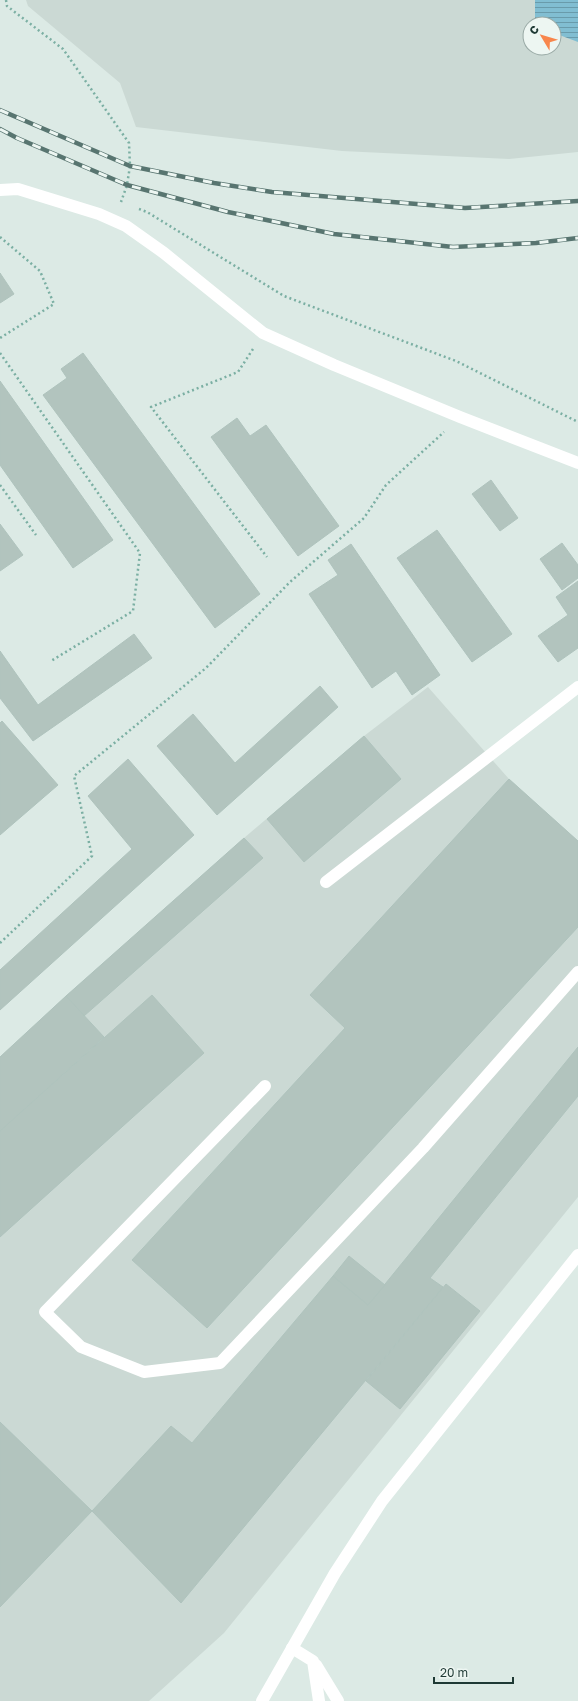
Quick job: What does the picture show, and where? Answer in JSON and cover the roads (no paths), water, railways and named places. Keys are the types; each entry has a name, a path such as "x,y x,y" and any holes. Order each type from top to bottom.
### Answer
{"street":[{"path":"0,190 18,189 99,214 126,226 164,253 263,333 334,365 460,417 578,463"},
{"path":"326,882 578,687"},
{"path":"265,1086 46,1312 81,1347 144,1372 220,1363 424,1148 578,972"},
{"path":"262,1701 335,1573 382,1501 578,1255"},
{"path":"292,1648 313,1661 338,1701"},
{"path":"313,1661 319,1701"}],"water":[{"path":"535,0 578,0 578,42 562,36 562,16 535,16"}],"railway":[{"path":"0,110 130,166 214,183 272,192 465,208 578,201"},
{"path":"0,129 17,138 127,185 228,212 334,234 453,247 536,243 578,238"}]}
